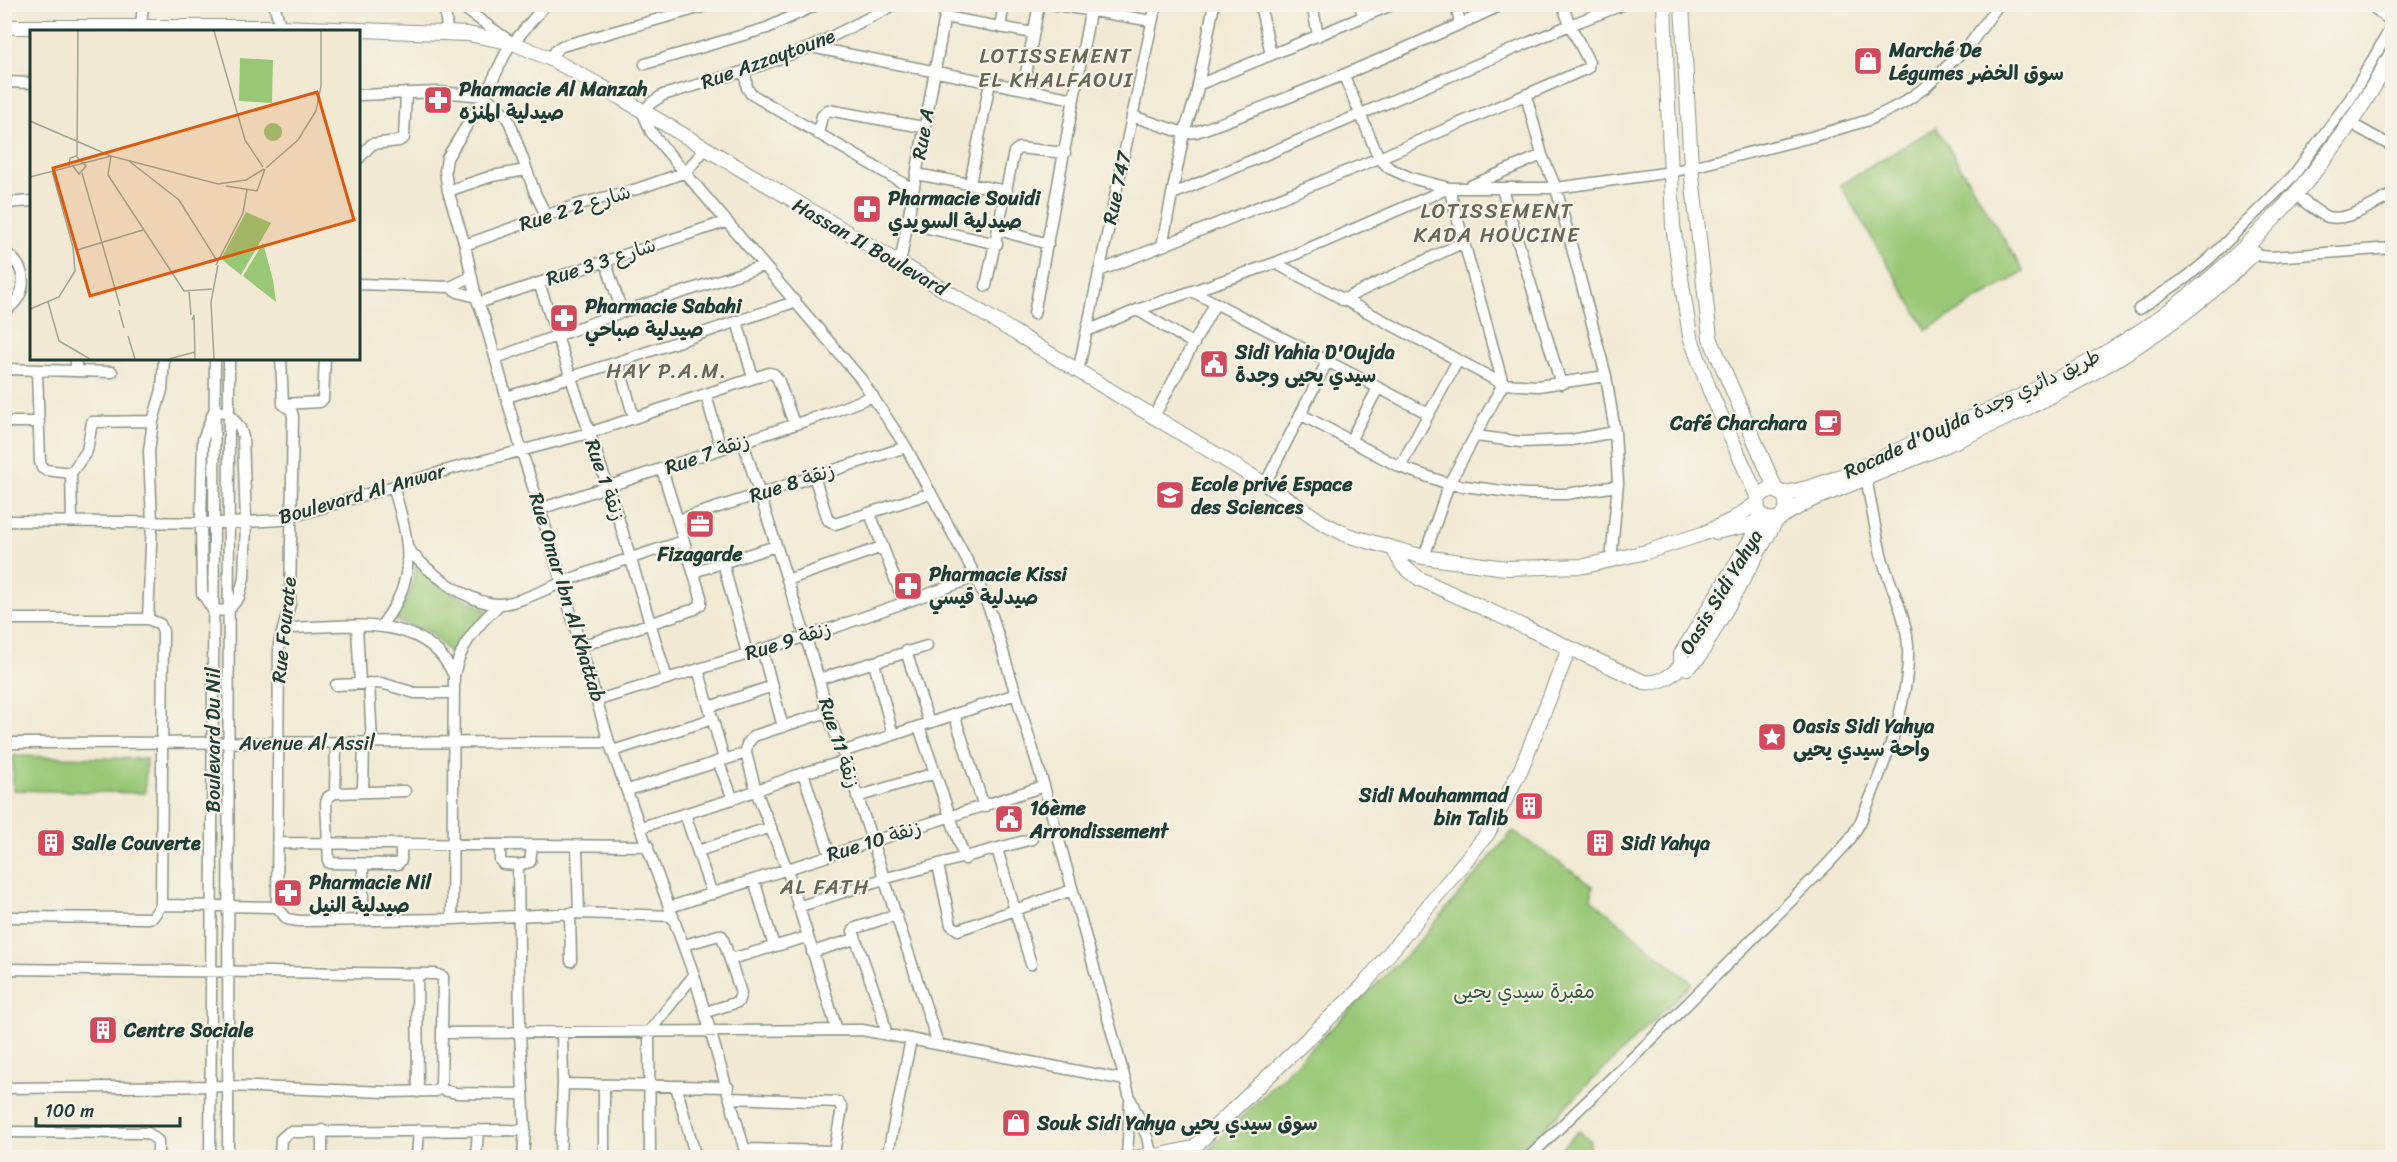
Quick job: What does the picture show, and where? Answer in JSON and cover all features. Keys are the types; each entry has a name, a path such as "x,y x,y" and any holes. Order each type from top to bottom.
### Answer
{"highway":[{"name":"Rocade d'Oujda طريق دائري وجدة","path":"1772,517 1990,425 2074,385 2158,332 2229,277 2352,123 2392,54"},
{"name":"Rocade d'Oujda طريق دائري وجدة","path":"1779,492 1816,486 1983,414 2068,374 2150,326 2250,250 2303,201 2359,128 2392,72"},
{"path":"1766,491 1779,492 1787,503 1772,517 1757,511 1757,501 1766,491"}],"main road":[{"path":"1664,4 1673,226 1690,336 1710,391 1757,501"},
{"path":"1682,4 1691,167 1710,338 1779,492"},
{"name":"Hassan II Boulevard","path":"4,27 141,26 166,29 336,30"},
{"name":"Hassan II Boulevard","path":"360,30 447,32 512,42 550,59 900,264 1265,484 1323,523 1347,535 1424,557 1506,568 1585,566 1611,561 1702,534 1732,520 1757,501"},
{"name":"Hassan II Boulevard","path":"1702,534 1734,530 1772,517"},
{"name":"Oasis Sidi Yahya","path":"1569,648 1644,682 1661,681 1669,677 1681,666 1681,654 1743,568 1772,517"},
{"path":"1153,1156 1190,1153 1361,988 1488,832 1521,769 1569,648 1420,579 1403,566 1394,550"}],"street":[{"path":"141,26 142,4"},
{"path":"274,4 281,29"},
{"path":"445,4 447,32"},
{"path":"458,4 512,42"},
{"name":"Rue Omar Ibn Al Khattab","path":"546,4 512,42 485,96 447,158 445,171 448,191 465,245 477,300 496,358 520,449 611,746 694,975 746,1153"},
{"path":"550,59 562,46 714,4"},
{"path":"645,64 767,28 818,4"},
{"name":"Rue Azzaytoune","path":"644,113 651,103 663,95 745,71 812,47 896,4"},
{"name":"Rue A","path":"900,264 947,4"},
{"path":"1000,27 1004,4"},
{"path":"1023,89 1039,4"},
{"path":"1050,4 1152,21"},
{"name":"Rue 747","path":"1078,372 1156,4"},
{"path":"1162,246 1214,4"},
{"path":"1260,4 1271,55"},
{"path":"1312,4 1318,36"},
{"path":"1360,4 1363,17"},
{"path":"1198,85 1394,4"},
{"path":"1456,4 1460,24"},
{"path":"1132,116 1185,133 1196,132 1344,76 1504,4"},
{"path":"1099,271 1379,158 1588,68 1589,62 1562,4"},
{"path":"1173,194 1570,25 1625,4"},
{"path":"1087,331 1137,310 1275,262 1449,188 1469,186 1502,189 1556,188 1672,172 1869,120 1901,104 1926,87 1970,44 1999,4"},
{"path":"2139,309 2187,277 2209,259 2293,176 2350,99 2392,24 2369,4"},
{"path":"1034,314 1090,12"},
{"path":"945,16 1033,33"},
{"path":"812,47 1074,99"},
{"path":"745,71 747,88 751,94 913,189"},
{"path":"1344,76 1379,158 1389,168 1400,173 1449,188"},
{"path":"4,82 30,83"},
{"path":"970,184 990,82"},
{"path":"360,157 372,144 399,141 404,138 406,93"},
{"path":"360,95 406,93 485,96 504,113 546,215"},
{"path":"1526,95 1542,155 1556,188 1606,376 1615,432 1617,486 1611,561"},
{"path":"818,134 822,116 828,110 923,127"},
{"path":"644,113 651,132 873,396 906,447 976,577 992,616 1044,786 1130,1098 1153,1156"},
{"path":"2359,128 2392,144"},
{"path":"986,286 1016,150 1019,148 1065,153"},
{"path":"686,172 705,149"},
{"path":"1469,186 1542,155"},
{"path":"448,191 492,176 526,170"},
{"name":"Rue 2 شارع 2","path":"465,245 546,215 686,172"},
{"path":"915,174 1007,191"},
{"path":"1424,557 1449,484 1503,384 1449,188"},
{"path":"1502,189 1561,384"},
{"path":"2303,201 2330,218 2354,213 2392,195"},
{"path":"4,202 30,201"},
{"name":"Rue 3 شارع 3","path":"477,300 539,283 725,222"},
{"path":"906,223 997,244"},
{"path":"999,230 1048,244"},
{"path":"1342,300 1464,243"},
{"path":"2250,250 2271,257 2391,250"},
{"path":"4,252 19,264 27,284 17,301 4,311"},
{"path":"606,260 621,312"},
{"path":"1275,262 1342,300 1503,384 1538,386 1606,376"},
{"path":"496,358 621,312 763,266"},
{"path":"360,284 450,287 471,277"},
{"name":"Rue 1 زنقة","path":"539,283 608,487 667,679"},
{"path":"450,287 477,300"},
{"path":"1192,291 1429,414"},
{"path":"507,397 794,302"},
{"path":"1153,418 1215,304"},
{"path":"1137,310 1194,344"},
{"path":"737,321 753,378"},
{"path":"76,360 76,371"},
{"path":"148,619 152,522 149,451 153,421 162,390 164,360"},
{"name":"Boulevard Du Nil","path":"210,1158 215,360"},
{"name":"Boulevard Du Nil","path":"228,1158 229,360"},
{"name":"Rue Fourate","path":"277,907 279,644 290,604 293,517 293,416 291,410 283,404 281,360"},
{"path":"283,404 320,402 323,399 325,360"},
{"path":"1400,467 1458,360"},
{"path":"618,362 634,418"},
{"path":"1265,484 1327,362"},
{"path":"4,369 112,372"},
{"path":"37,370 42,468 71,473"},
{"name":"Boulevard Al Anwar","path":"4,521 229,523 293,517 520,449 589,433 772,373 778,379 794,424"},
{"path":"1350,441 1378,388"},
{"path":"706,395 721,449"},
{"name":"Rue 7 زنقة","path":"540,509 662,470 873,396"},
{"path":"214,411 228,412"},
{"name":"Boulevard Du Nil","path":"213,610 202,593 201,522 203,439 214,411"},
{"name":"Boulevard Du Nil","path":"228,412 240,428 243,437 246,522 242,590 228,611"},
{"path":"1300,414 1400,467 1449,484 1526,494 1566,494 1617,486"},
{"path":"72,521 71,473 87,451 92,422 153,421"},
{"path":"4,422 39,422"},
{"path":"1476,436 1521,442 1571,440 1615,432"},
{"name":"Rue 11 زنقة","path":"743,442 819,679 827,712 844,757 938,1044"},
{"name":"Rue 8 زنقة","path":"678,520 906,447"},
{"path":"581,646 650,624 701,604 701,597 662,470"},
{"path":"814,476 831,524 843,523 931,493"},
{"path":"1528,1158 1639,1052 1827,865 1849,841 1860,823 1901,708 1906,683 1908,645 1895,592 1882,556 1866,478"},
{"path":"382,625 402,592 409,550 393,486"},
{"path":"870,513 904,603"},
{"path":"452,920 454,676 457,660 465,644 499,605 684,541"},
{"path":"693,572 776,546"},
{"path":"787,580 882,547"},
{"path":"409,550 420,563 446,583 470,596 499,605"},
{"path":"723,563 747,653"},
{"name":"Rue 9 زنقة","path":"597,700 805,637 976,577"},
{"path":"213,610 228,611"},
{"path":"4,619 148,619 159,624 164,631 161,905 153,917 148,918 4,917"},
{"path":"285,628 382,625 426,640 442,655 454,676"},
{"path":"357,627 368,743 363,792"},
{"path":"819,679 927,646"},
{"path":"762,649 783,726"},
{"path":"906,651 935,773 965,859"},
{"path":"874,663 893,735"},
{"path":"698,669 733,799"},
{"path":"336,685 364,683 389,685 414,693 454,693"},
{"name":"Avenue Al Assil","path":"5,740 611,746 711,713 772,686"},
{"path":"641,827 756,791 844,757 893,735 1016,694"},
{"path":"827,712 750,739 746,753 756,791 787,869 837,1030"},
{"path":"954,714 984,807"},
{"path":"335,793 336,742"},
{"path":"628,790 746,753"},
{"path":"803,773 830,855"},
{"path":"857,797 935,773"},
{"name":"Rue 10 زنقة","path":"277,907 287,919 299,921 452,920 574,913 671,912 712,894 1044,786"},
{"path":"401,845 401,860 398,864 329,863 327,800 335,793 405,791"},
{"path":"685,814 712,894"},
{"path":"698,851 771,826"},
{"path":"798,907 883,879 965,859 1032,839"},
{"path":"278,843 648,846"},
{"path":"500,846 501,862 518,865 530,862 532,846"},
{"path":"571,961 577,847"},
{"path":"997,849 1031,963"},
{"path":"363,864 363,921"},
{"path":"518,865 520,1033 525,1130 523,1158"},
{"path":"938,865 951,925 954,929 970,926 1072,890"},
{"path":"754,880 774,946"},
{"path":"161,905 277,907"},
{"path":"886,1034 881,1010 854,931 856,928 895,915"},
{"path":"684,945 719,935 722,936 731,959 741,999 706,1012"},
{"path":"731,959 807,937"},
{"path":"812,952 855,939"},
{"path":"4,969 436,974 443,977 443,1033 439,1089"},
{"path":"417,975 418,1092"},
{"path":"650,1158 649,1032 694,975"},
{"path":"443,1033 562,1034 711,1030 837,1030 886,1034 1125,1080"},
{"path":"560,1158 563,1084 562,1034"},
{"path":"887,1158 911,1039"},
{"path":"563,1084 676,1086 838,1102 842,1107 834,1154 746,1153"},
{"path":"604,1085 604,1158"},
{"path":"4,1088 227,1086 418,1092 439,1089 456,1093 523,1094"},
{"path":"676,1086 696,1158"},
{"path":"1127,1158 1130,1098"},
{"path":"321,1158 322,1130"},
{"path":"417,1158 419,1130"},
{"path":"476,1158 478,1130"},
{"path":"280,1158 284,1135 289,1132 525,1130"},
{"path":"4,1132 148,1133 158,1141 158,1158"}],"green space":[{"path":"1936,127 2024,272 1927,330 1840,185"},
{"path":"416,567 449,591 488,610 454,658 431,633 395,620 410,594"},
{"path":"13,756 146,759 145,793 13,790"},
{"name":"مقبرة سيدي يحيى","path":"1513,831 1593,886 1591,899 1692,983 1514,1157 1201,1157 1415,946"},
{"path":"1579,1131 1590,1140 1589,1157 1552,1157"}],"place":[{"name":"Marché De Légumes سوق الخضر","path":"1868,61"},
{"name":"Pharmacie Al Manzah صيدلية المنزه","path":"438,100"},
{"name":"Pharmacie Souidi صيدلية السويدي","path":"867,209"},
{"name":"Pharmacie Sabahi صيدلية صباحي","path":"564,318"},
{"name":"Sidi Yahia D'Oujda سيدي يحيى وجدة","path":"1214,364"},
{"name":"Café Charchara","path":"1828,423"},
{"name":"Ecole privé Espace des Sciences","path":"1170,495"},
{"name":"Fizagarde","path":"700,524"},
{"name":"Pharmacie Kissi صيدلية قيسي","path":"908,586"},
{"name":"Oasis Sidi Yahya واحة سيدي يحيى","path":"1772,737"},
{"name":"Sidi Mouhammad bin Talib","path":"1529,806"},
{"name":"16ème Arrondissement","path":"1009,819"},
{"name":"Salle Couverte","path":"51,843"},
{"name":"Sidi Yahya","path":"1600,843"},
{"name":"Pharmacie Nil صيدلية النيل","path":"288,893"},
{"name":"Centre Sociale","path":"103,1030"},
{"name":"Souk Sidi Yahya سوق سيدي يحيى","path":"1016,1123"}],"district":[{"name":"LOTISSEMENT EL KHALFAOUI","path":"1056,68"},
{"name":"LOTISSEMENT KADA HOUCINE","path":"1497,223"},
{"name":"HAY P.A.M.","path":"667,371"},
{"name":"AL FATH","path":"825,887"}]}
